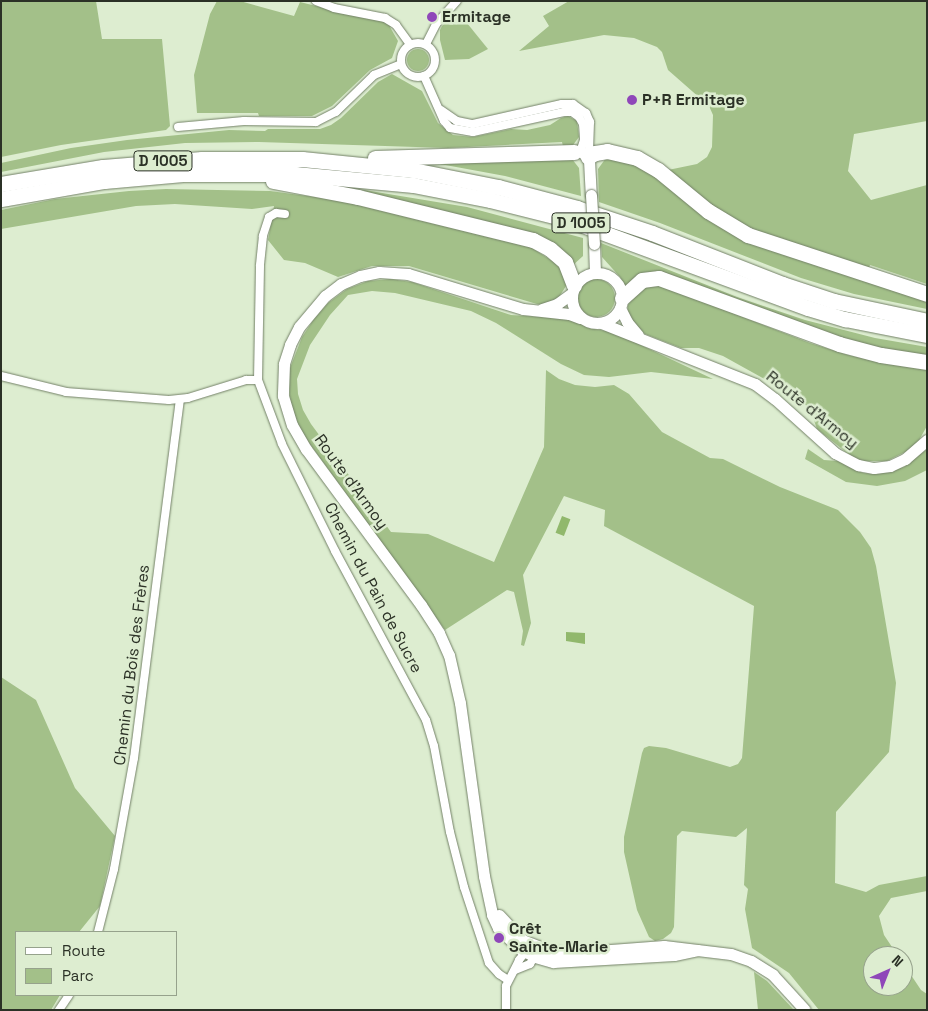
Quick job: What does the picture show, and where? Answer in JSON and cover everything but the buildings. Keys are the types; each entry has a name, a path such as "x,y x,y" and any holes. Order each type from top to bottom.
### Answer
{"highway":[{"name":"D 1005","path":"1,184 64,172 159,161 241,158 302,159 581,154 607,151 637,158 658,170 708,211 748,235 927,294"},
{"name":"D 1005","path":"302,159 413,170 539,197 652,233 754,274 817,295 880,312 927,320"},
{"name":"D 1005","path":"1,199 104,181 222,173 295,174 374,180 490,200 605,231 808,308 845,319 927,336"},
{"name":"D 1005","path":"222,173 332,191 533,240 550,249 565,262 573,289"},
{"path":"621,303 642,280 653,278 666,279 821,338 870,353 927,362"}],"main road":[{"path":"581,154 591,195 595,272"},
{"name":"Route d'Armoy","path":"533,951 510,941 496,924 489,900 481,861 462,710 454,672 446,650 422,605 297,434 285,406 283,375 290,345 311,310 333,290 351,279 364,274 388,272 408,274 516,307 580,318"},
{"path":"595,272 613,278 620,287 621,303 614,317 601,323 590,323 580,318 573,309 573,289 582,277 595,272"},
{"name":"Route d'Armoy","path":"535,310 557,304 573,289"},
{"name":"Route d'Armoy","path":"621,303 627,322 644,340"},
{"name":"Route d'Armoy","path":"601,323 755,384 786,408 835,453 858,465 874,468 890,466 905,459 927,440"},
{"path":"533,951 568,962 674,955 697,950 731,954 751,961 782,984 805,1010"}],"street":[{"path":"316,1 334,8 385,18 396,25 410,44"},
{"path":"426,44 436,24 457,1"},
{"path":"410,44 426,44 433,50 436,59 433,69 424,76 410,75 401,64 402,52 410,44"},
{"path":"178,126 244,121 309,123 323,120 336,112 374,75 401,64"},
{"path":"424,76 439,108 457,121 473,124 562,104 572,104 586,112 590,122 591,148 581,154"},
{"name":"Chemin du Pain de Sucre","path":"284,214 276,213 269,217 262,243 258,380 275,428 327,535 426,720 434,746 450,832 464,886 489,963 499,974 508,980"},
{"path":"1,376 51,389 81,394 180,400 246,380 258,380"},
{"name":"Chemin du Bois des Frères","path":"98,931 114,869 134,758 180,400"},
{"path":"515,970 530,964 533,951"},
{"path":"506,1010 504,993 508,980 519,960 533,951"},
{"path":"59,1010 67,996"}],"green space":[{"path":"2,1 96,1 102,39 162,39 170,126 166,130 61,145 1,157"},
{"path":"217,1 240,1 294,16 300,2 360,17 376,18 392,25 390,27 398,41 392,58 370,70 332,106 312,116 259,116 258,113 197,113 194,75 210,14"},
{"path":"569,1 927,1 927,121 854,134 848,171 871,200 927,185 927,284 870,265 869,268 761,234 718,210 668,170 697,164 707,157 712,147 713,115 709,106 668,70 662,52 657,47 634,38 604,35 519,51 549,26 543,16"},
{"path":"458,12 488,49 469,59 445,60 440,40 440,30"},
{"path":"414,49 422,49 429,56 429,64 422,71 414,71 407,64 407,56"},
{"path":"392,74 422,91 438,123 453,135 473,137 511,129 527,130 550,125 568,116 577,121 579,137 573,145 563,146 562,142 448,148 259,142 185,143 104,152 1,172 1,163 71,148 127,140 229,130 320,129 331,125 341,118 378,82"},
{"path":"606,158 638,164 705,215 927,298 927,309 854,294 801,278 660,223 599,202 598,169"},
{"path":"572,159 579,168 581,196 505,176 429,162"},
{"path":"166,189 270,191 337,200 532,248 554,262 559,263 568,283 559,297 545,304 537,304 409,266 372,266 338,277 305,263 284,260 268,240 274,206 252,209 175,204 136,206 1,229 1,210 55,199"},
{"path":"364,190 467,207 583,238 583,256 572,266 565,256 363,192"},
{"path":"601,243 737,297 805,320 875,338 927,347 927,357 866,347 668,276 626,287 620,277 602,257"},
{"path":"390,279 412,282 511,315 572,319 588,328 613,332 713,379 651,372 609,377 584,375 561,364 496,323 471,311 395,293 372,291 348,295 330,315 310,345 297,379 298,394 303,410 311,424 391,532 428,534 494,562 544,447 546,370 559,379 575,385 595,387 614,385 629,394 662,432 710,458 723,459 780,487 838,510 860,532 871,548 876,566 896,683 889,752 836,812 835,883 866,892 879,885 927,876 927,891 891,898 879,916 884,935 891,946 863,946 863,996 913,996 913,978 921,990 927,994 927,1010 819,1010 789,973 752,948 745,909 748,889 744,885 747,828 736,837 682,831 677,836 674,927 671,933 663,939 655,941 649,937 637,910 624,852 624,837 642,753 644,748 649,746 666,748 730,767 738,764 742,758 754,606 604,526 605,510 564,496 523,575 531,623 524,646 521,645 523,631 514,592 507,590 445,630 307,440 300,429 291,405 288,379 290,368 302,337 328,303 347,289 368,281"},
{"path":"596,279 609,285 615,298 609,311 596,317 583,311 577,298 583,285"},
{"path":"655,283 810,343 848,355 887,364 927,370 927,426 918,442 909,450 887,461 863,461 851,456 817,429 810,409 797,397 789,397 768,381 723,356 699,348 681,348 645,334 628,316 628,305 639,288"},
{"path":"808,449 824,460 838,461 863,473 877,474 904,467 927,449 927,470 905,481 877,486 846,482 805,459"},
{"path":"1,677 36,700 75,788 115,836 100,906 80,931 15,931 15,996 59,996 51,1010 1,1010"},
{"path":"754,972 767,981 794,1010 758,1010"}],"shaded area":[{"path":"562,516 570,519 564,536 556,533"},
{"path":"566,632 585,633 585,644 566,641"}],"place":[{"name":"Ermitage","path":"432,17"},
{"name":"P+R Ermitage","path":"632,100"},
{"name":"Crêt Sainte-Marie","path":"499,938"}]}
